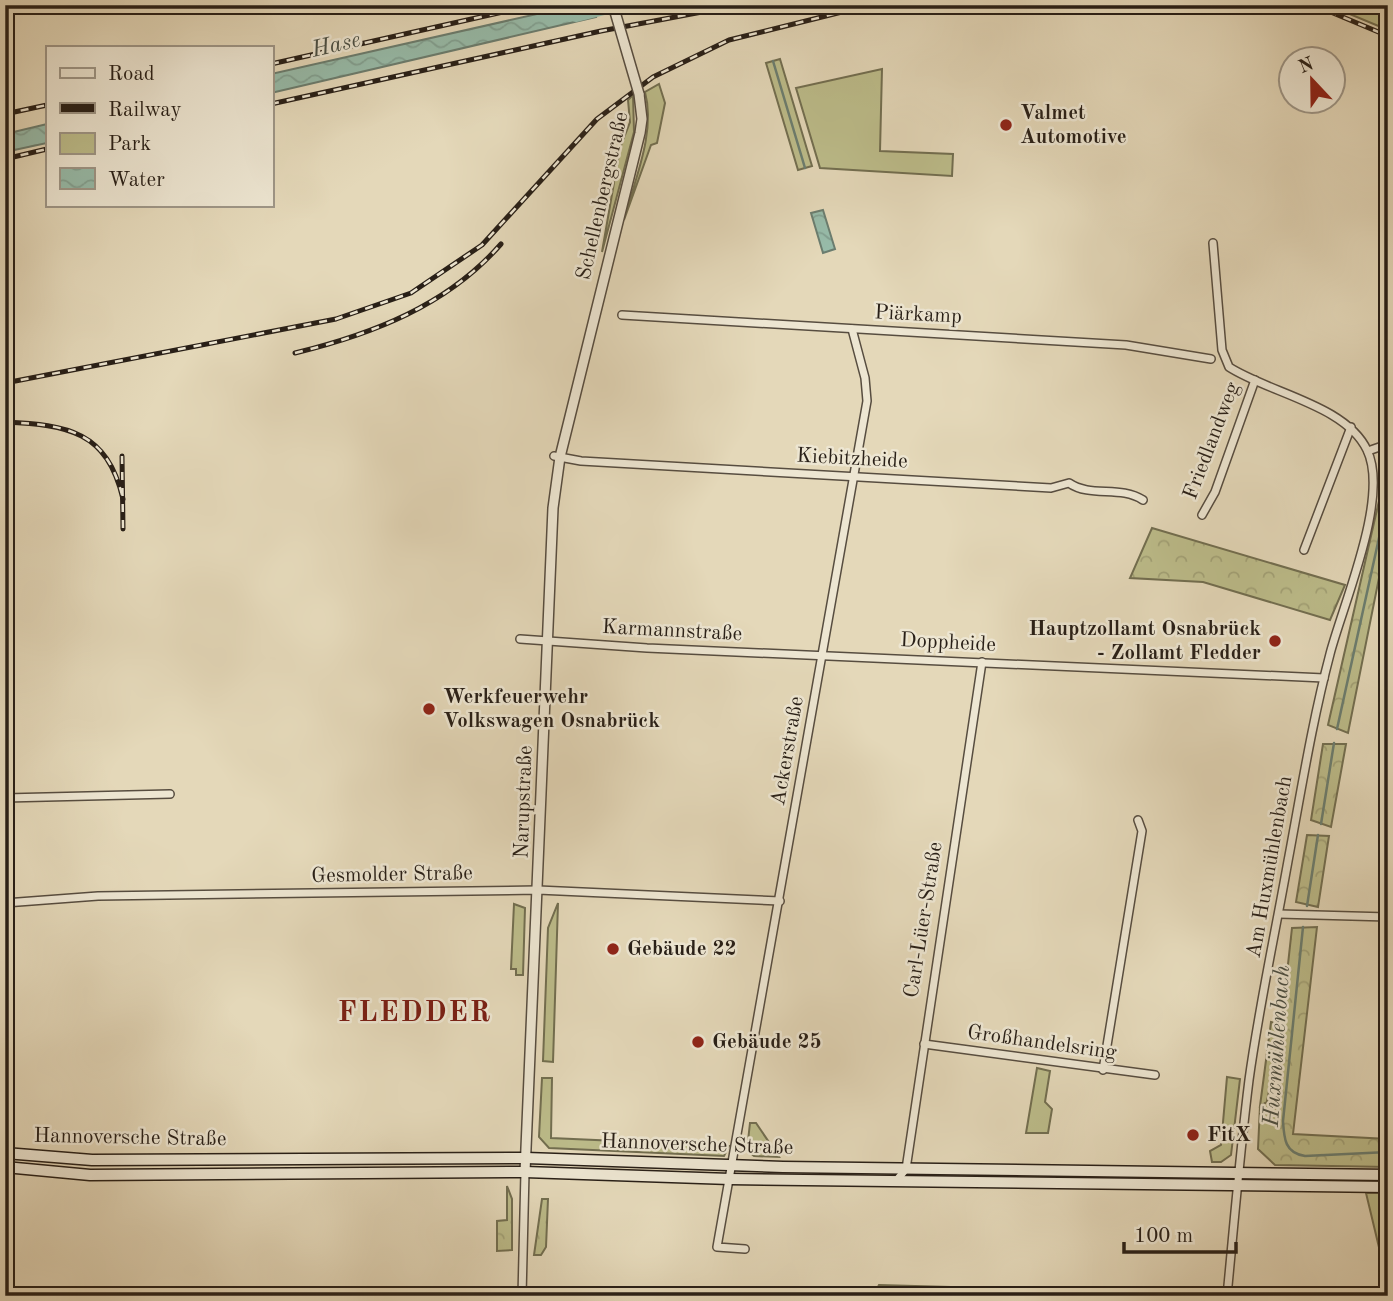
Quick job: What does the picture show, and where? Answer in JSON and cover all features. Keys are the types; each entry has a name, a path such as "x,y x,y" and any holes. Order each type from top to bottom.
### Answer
{"main road":[{"name":"Hannoversche Straße","path":"5,1153 92,1160 526,1158 733,1166 1388,1175"},
{"name":"Hannoversche Straße","path":"5,1167 90,1175 525,1172 730,1179 1388,1187"}],"street":[{"name":"Schellenbergstraße","path":"593,314 642,119 639,94 613,5"},
{"name":"Am Huxmühlenbach","path":"1213,243 1225,359 1229,367 1351,427 1368,451 1374,476 1371,507 1324,678 1279,914 1250,1079 1227,1296"},
{"name":"Narupstraße","path":"522,1296 525,1172 557,456 593,314"},
{"name":"Piärkamp","path":"622,315 1126,345 1212,359"},
{"name":"Ackerstraße","path":"730,1179 867,391 852,329"},
{"name":"Friedlandweg","path":"1202,516 1215,492 1255,380"},
{"path":"1304,550 1351,427"},
{"path":"1368,451 1388,444"},
{"name":"Kiebitzheide","path":"557,456 1051,488 1069,483 1080,490 1132,493 1143,499"},
{"name":"Karmannstraße","path":"520,639 822,656"},
{"name":"Doppheide","path":"822,656 1324,678"},
{"name":"Carl-Lüer-Straße","path":"906,1169 982,662"},
{"path":"5,798 170,794"},
{"path":"1103,1070 1142,831 1138,820"},
{"name":"Gesmolder Straße","path":"5,903 98,896 538,890 780,901"},
{"path":"1279,914 1388,916"},
{"name":"Großhandelsring","path":"924,1044 1155,1075"},
{"path":"896,1181 906,1169"},
{"name":"Hannoversche Straße","path":"730,1179 717,1247 745,1249"}],"green space":[{"path":"1328,5 1388,5 1388,30"},
{"path":"780,59 812,166 798,170 766,63"},
{"path":"882,69 880,151 953,154 952,176 820,168 796,88"},
{"path":"659,84 665,103 657,143 651,145 624,220 646,140 648,108 645,92"},
{"path":"633,95 634,132 602,252 620,148 630,122 628,100"},
{"path":"1386,470 1388,533 1348,733 1328,725"},
{"path":"1152,528 1345,585 1330,620 1203,582 1130,578"},
{"path":"1323,744 1346,744 1331,827 1311,820"},
{"path":"1307,835 1329,836 1318,907 1296,902"},
{"path":"558,903 553,1062 543,1061 548,928"},
{"path":"514,904 525,908 523,975 516,975 516,969 511,969"},
{"path":"1317,927 1293,1134 1388,1139 1388,1167 1275,1165 1258,1149 1260,1106 1267,1102 1278,1055 1292,928"},
{"path":"1271,1022 1281,1025 1267,1102 1260,1106"},
{"path":"1037,1068 1050,1071 1045,1102 1052,1109 1048,1133 1026,1133"},
{"path":"1227,1077 1240,1079 1231,1155 1221,1162 1212,1162 1210,1151 1221,1145"},
{"path":"542,1078 552,1078 551,1138 729,1146 724,1156 549,1148 539,1137"},
{"path":"750,1123 756,1123 779,1157 754,1156 747,1150"},
{"path":"921,1172 1215,1176 1215,1178 921,1178"},
{"path":"507,1186 512,1199 512,1250 497,1251 497,1221 507,1220"},
{"path":"1366,1193 1388,1193 1388,1285"},
{"path":"542,1199 548,1199 546,1247 541,1255 534,1255"},
{"path":"879,1285 986,1288 984,1296 873,1296"}],"water":[{"path":"577,5 593,5 596,17 273,93 273,74"},
{"path":"46,124 46,143 5,152 5,134"},
{"path":"823,210 835,249 823,253 811,213"}],"waterway":[{"name":"Hase","path":"576,15 616,5"},
{"path":"773,61 805,168"},
{"name":"Huxmühlenbach","path":"1337,729 1388,497"},
{"name":"Huxmühlenbach","path":"1321,824 1334,743"},
{"name":"Huxmühlenbach","path":"1307,906 1318,835"},
{"name":"Huxmühlenbach","path":"1303,927 1283,1121 1287,1144 1293,1152 1305,1156 1388,1152"}],"railway":[{"path":"273,64 534,5"},
{"path":"273,104 601,31 739,5"},
{"path":"5,383 336,319 411,293 482,245 597,119 653,77 729,40 870,5"},
{"path":"1314,5 1388,36"},
{"path":"5,114 46,105"},
{"path":"5,159 46,149"},
{"path":"295,353 353,337 407,314 457,284 501,244"},
{"path":"5,422 48,426 82,436 107,459 123,499"},
{"path":"122,456 123,529"}],"place":[{"name":"Valmet Automotive","path":"1006,125"},
{"name":"Hauptzollamt Osnabrück - Zollamt Fledder","path":"1275,641"},
{"name":"Werkfeuerwehr Volkswagen Osnabrück","path":"429,709"},
{"name":"Gebäude 22","path":"613,949"},
{"name":"Gebäude 25","path":"698,1042"},
{"name":"FitX","path":"1193,1135"}],"district":[{"name":"FLEDDER","path":"415,1014"}]}
